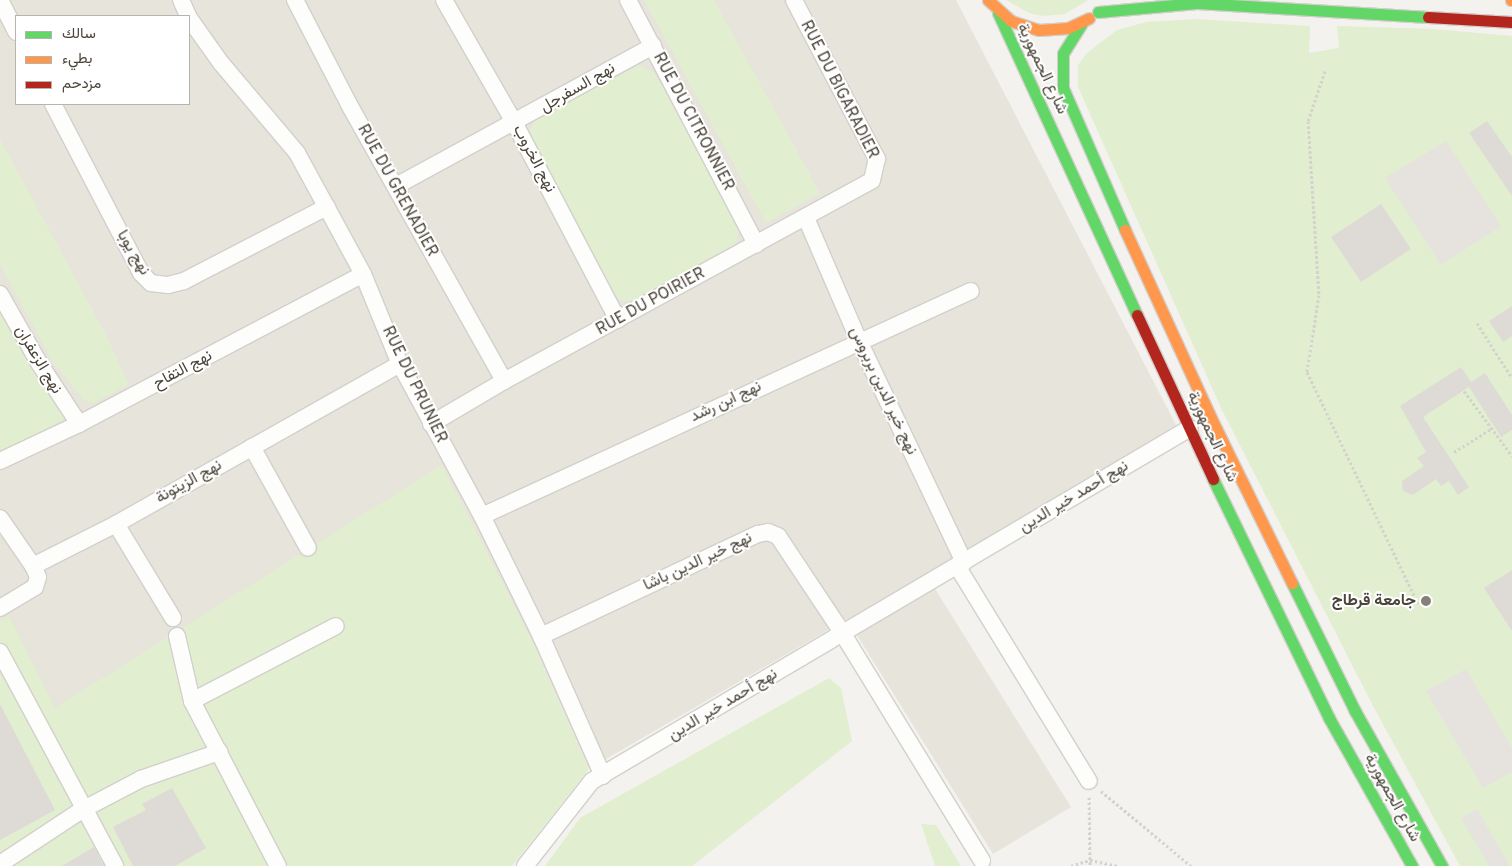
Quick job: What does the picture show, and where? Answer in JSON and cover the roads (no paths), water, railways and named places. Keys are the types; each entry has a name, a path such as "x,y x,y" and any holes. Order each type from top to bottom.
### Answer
{"main road":[{"path":"988,0 998,13 1024,27 1039,30 1068,28 1082,23 1098,12 1108,0"},
{"path":"1098,12 1196,3 1512,22"},
{"name":"شارع الجمهورية","path":"998,13 1190,428 1329,718 1412,866"},
{"name":"شارع الجمهورية","path":"1082,23 1063,54 1061,69 1070,109 1211,418 1355,711 1442,866"}],"street":[{"path":"0,0 15,30"},
{"name":"RUE DU PRUNIER","path":"181,0 187,15"},
{"name":"RUE DU GRENADIER","path":"295,0 350,108 396,186 504,381"},
{"name":"نهج الخروب","path":"444,0 515,124 618,320"},
{"name":"RUE DU CITRONNIER","path":"628,0 756,244"},
{"name":"RUE DU BIGARADIER","path":"794,0 877,159 872,180"},
{"name":"RUE DU PRUNIER","path":"190,20 221,63 283,132 327,207 363,274 400,364 482,516 541,636 603,776"},
{"name":"نهج السفرجل","path":"396,186 515,124 653,46"},
{"name":"نهج يوبا","path":"54,105 140,273 151,283 168,285 184,281 327,207"},
{"name":"RUE DU POIRIER","path":"431,424 504,381 806,218 872,180"},
{"name":"نهج خير الدين بربروس","path":"806,218 859,340 961,564"},
{"name":"نهج التفاح","path":"0,461 79,424 363,274"},
{"name":"نهج ابن رشد","path":"482,516 859,340 971,291"},
{"name":"نهج الزعفران","path":"0,294 39,363 79,424"},
{"name":"نهج الزيتونة","path":"33,566 116,524 400,364"},
{"name":"نهج أحمد خير الدين","path":"525,866 584,788 1190,428"},
{"path":"252,447 308,548"},
{"path":"0,518 33,566 38,578 35,587 0,608"},
{"path":"116,524 172,618"},
{"name":"نهج خير الدين باشا","path":"541,636 758,534 768,532 784,542 843,634"},
{"path":"961,564 1088,781"},
{"path":"192,701 336,626"},
{"path":"843,634 982,861"},
{"path":"177,636 192,701 278,866"},
{"path":"0,652 82,810 115,866"},
{"path":"0,864 82,810 140,779 219,752"}],"place":[{"name":"جامعة قرطاج","path":"1426,601"}]}
